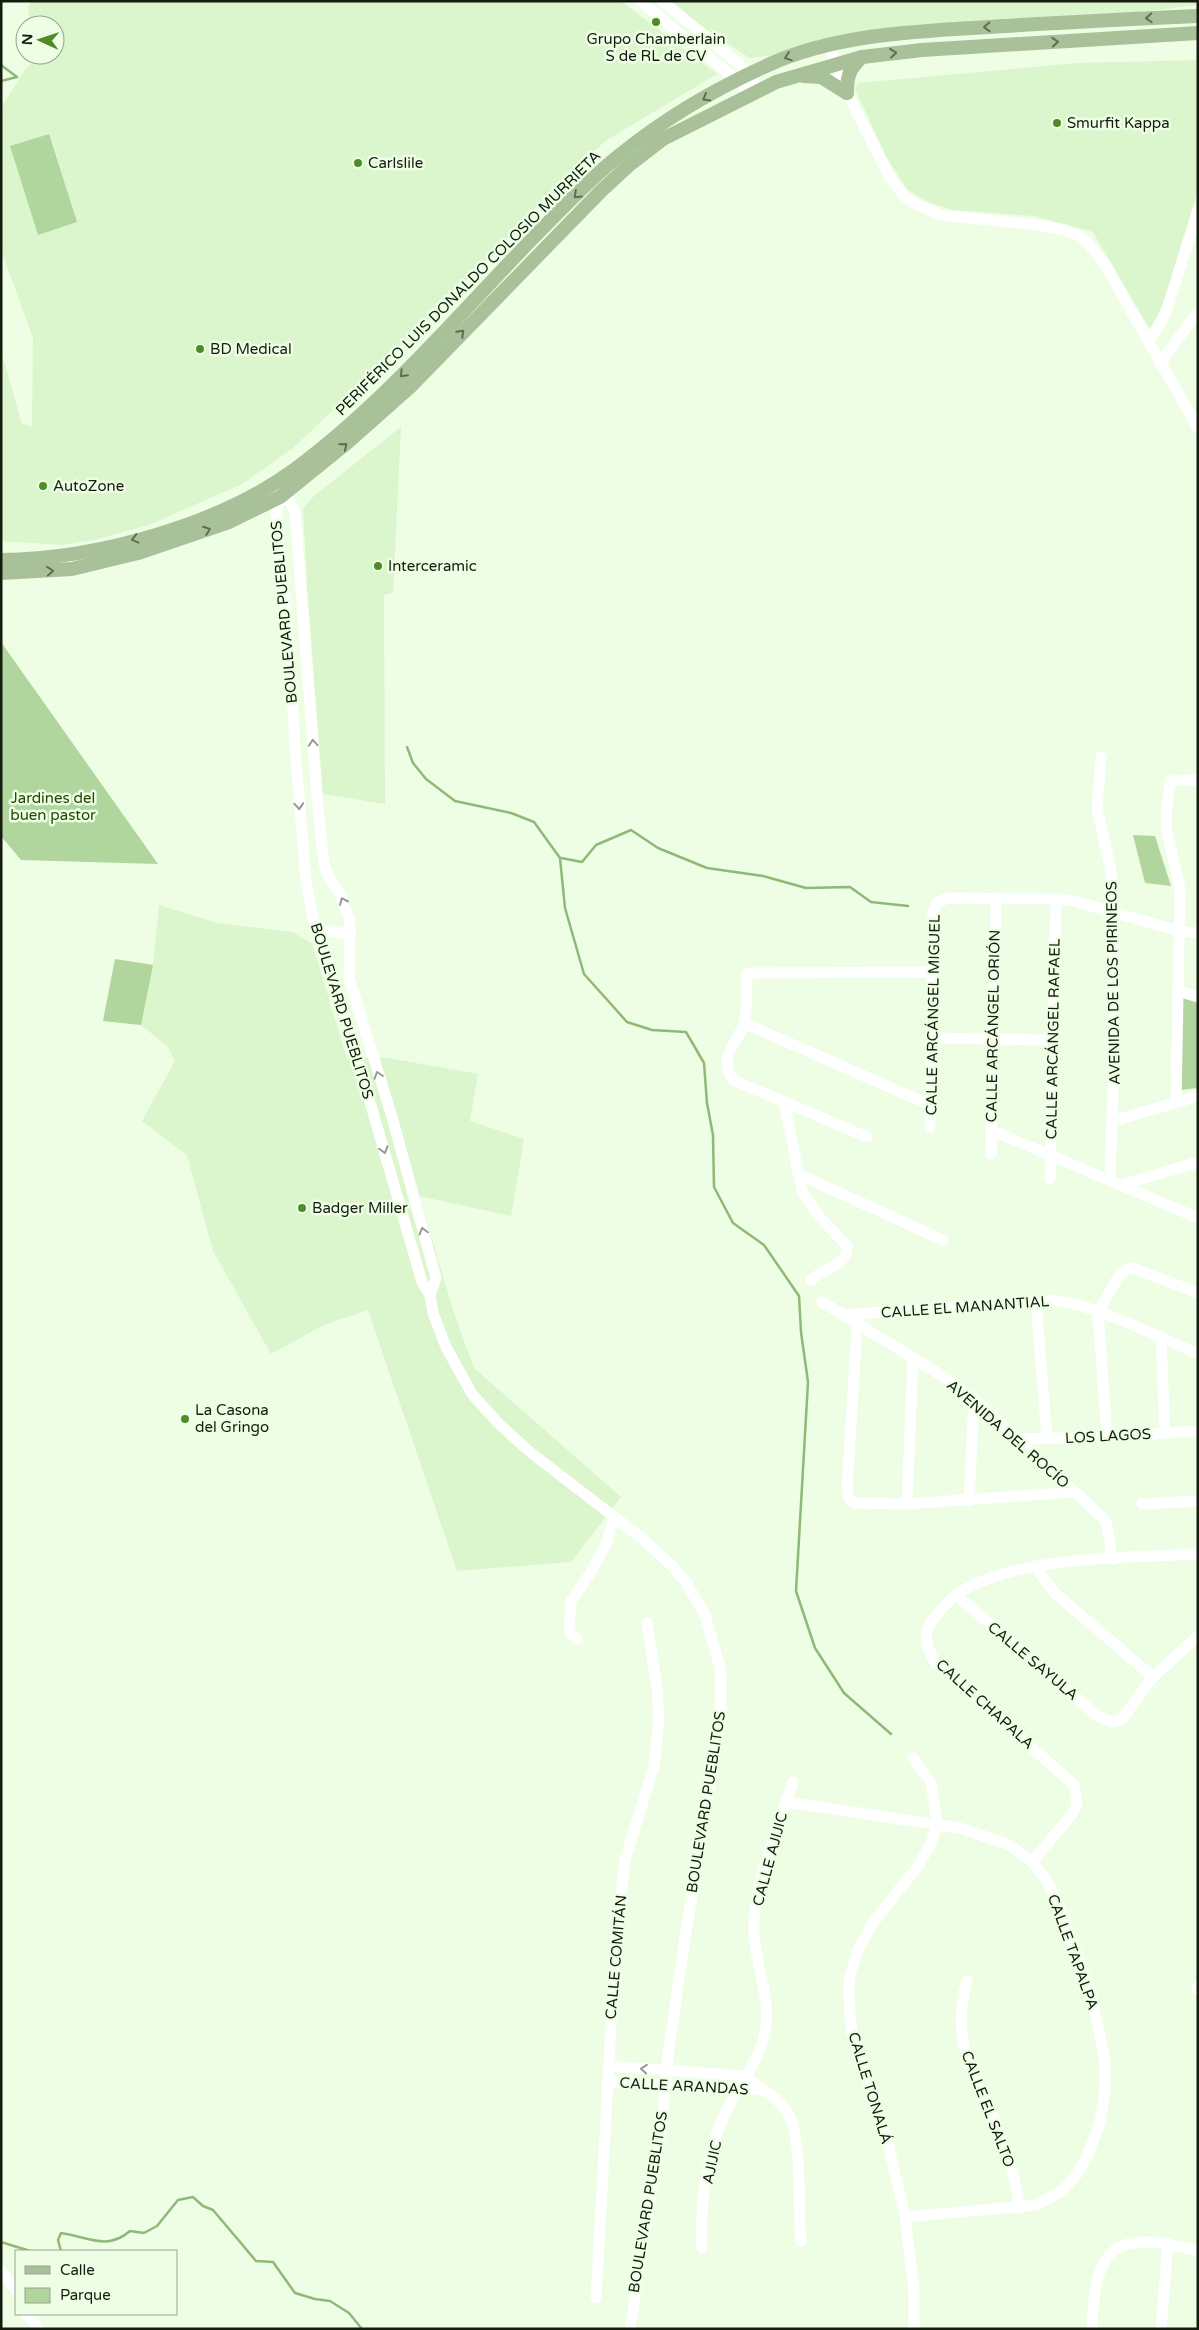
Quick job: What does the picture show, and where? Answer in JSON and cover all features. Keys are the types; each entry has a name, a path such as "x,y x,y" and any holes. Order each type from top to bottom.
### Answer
{"main road":[{"name":"PERIFÉRICO LUIS DONALDO COLOSIO MURRIETA","path":"1,560 48,558 101,549 199,520 225,510 256,494 292,471 341,432 405,372 563,208 620,154 707,97 771,63 830,45 921,32 1198,16"},
{"name":"PERIFÉRICO LUIS DONALDO COLOSIO MURRIETA","path":"1,573 72,569 138,553 229,522 280,497 348,442 410,387 549,242 628,166 663,139 756,91 798,75 862,57 922,50 1198,33"},
{"path":"798,75 821,78 847,93 847,75 862,57"},
{"path":"256,494 280,497 292,471"}],"street":[{"path":"640,1 744,77"},
{"path":"667,4 733,58 744,77 756,91"},
{"path":"830,45 835,65 847,93 890,176 904,196 926,210 940,215 1038,225 1078,235 1087,242 1104,263 1160,363 1194,415 1198,428"},
{"path":"1148,342 1164,317 1198,210"},
{"path":"1160,363 1198,312"},
{"name":"BOULEVARD PUEBLITOS","path":"430,1295 436,1278 392,1117 349,978 350,920 347,909 328,876 324,864 295,512 291,503 280,497 276,515 289,641 303,855 317,929 376,1122 422,1282 430,1295 433,1313 446,1347 472,1394 499,1424 530,1452 614,1517 671,1565 686,1582 705,1615 721,1671 720,1726 684,1944 666,2070 662,2127 630,2329"},
{"path":"289,641 294,648 298,648 305,640"},
{"path":"292,687 298,680 309,684"},
{"name":"AVENIDA DE LOS PIRINEOS","path":"1101,757 1097,808 1111,871 1114,913 1115,1025 1110,1180"},
{"path":"1176,1102 1180,888 1166,832 1166,814 1170,781 1198,780"},
{"name":"CALLE ARCÁNGEL MIGUEL","path":"930,1127 933,911 937,903 948,898 996,898"},
{"path":"996,898 1056,899 1074,902 1180,931 1198,933"},
{"name":"CALLE ARCÁNGEL ORIÓN","path":"991,1154 996,898"},
{"name":"CALLE ARCÁNGEL RAFAEL","path":"1050,1179 1056,899"},
{"path":"317,929 351,935"},
{"path":"868,1137 733,1080 727,1064 728,1055 744,1023 747,973 932,972"},
{"path":"1177,991 1198,997"},
{"path":"744,1023 930,1105"},
{"path":"931,1038 1053,1040"},
{"path":"1113,1120 1198,1096"},
{"path":"784,1102 802,1191 817,1214 847,1246 845,1257 829,1270 811,1280"},
{"path":"376,1122 392,1117"},
{"path":"992,1130 1198,1218"},
{"path":"1121,1185 1198,1162"},
{"path":"798,1174 943,1240"},
{"path":"1107,1437 1098,1313 1118,1276 1126,1269 1142,1270 1198,1293"},
{"name":"AVENIDA DEL ROCÍO","path":"822,1302 912,1359 941,1375 974,1399 1107,1525 1112,1559"},
{"path":"1036,1302 1046,1439"},
{"name":"CALLE EL MANANTIAL","path":"842,1315 1036,1302 1063,1302 1098,1313 1198,1354"},
{"path":"857,1325 847,1489 849,1499 854,1503 907,1504 969,1501 1074,1492"},
{"path":"1161,1338 1166,1433"},
{"path":"907,1504 912,1359"},
{"path":"969,1501 974,1399"},
{"name":"LOS LAGOS","path":"1017,1439 1107,1437 1198,1431"},
{"path":"1142,1504 1198,1501"},
{"path":"577,1638 569,1631 571,1601 589,1575 607,1543 614,1517"},
{"name":"CALLE CHAPALA","path":"1032,1862 1072,1814 1076,1804 1077,1792 1067,1777 935,1662 926,1648 926,1633 931,1621 956,1595 995,1576 1034,1566 1198,1554"},
{"path":"1034,1566 1056,1594 1152,1677 1198,1636"},
{"name":"CALLE SAYULA","path":"956,1595 1099,1717 1113,1722 1121,1720 1152,1677"},
{"name":"CALLE COMITÁN","path":"596,2298 616,1936 625,1860 654,1766 659,1719 657,1688 647,1623"},
{"name":"CALLE TONALÁ","path":"913,1758 931,1782 937,1824 932,1844 918,1866 872,1924 858,1952 849,1979 848,2002 852,2034 886,2136 904,2217 914,2291 914,2329"},
{"name":"CALLE AJIJIC","path":"741,2082 756,2055 765,2033 766,2006 754,1932 756,1902 793,1782"},
{"name":"CALLE TAPALPA","path":"786,1802 937,1824 981,1833 1010,1845 1032,1862 1047,1881 1060,1906 1090,1990 1105,2060 1105,2092 1100,2122 1077,2174 1062,2190 1037,2205 904,2217"},
{"name":"CALLE EL SALTO","path":"967,1981 962,1998 960,2025 964,2049 974,2079 1000,2134 1015,2180 1020,2208"},
{"name":"CALLE ARANDAS","path":"608,2066 666,2070 741,2082 760,2090 780,2102 787,2111 794,2126 797,2150 801,2241"},
{"name":"CALLE ARANDAS","path":"607,2082 665,2086 741,2082"},
{"name":"AJIJIC","path":"702,2248 701,2226 711,2154 723,2119 741,2082"},
{"path":"1092,2329 1094,2290 1099,2271 1104,2261 1114,2251 1127,2244 1151,2240 1198,2251"},
{"path":"1161,2329 1168,2243"},
{"path":"1,2272 15,2289"},
{"path":"27,2315 39,2329"}],"shaded area":[{"path":"31,1 621,1 717,74 607,140 571,171 426,322 292,449 242,484 149,525 98,539 63,545 1,541 1,350 22,424 32,426 33,338 1,250 1,108 26,68 30,65 65,65 65,15 29,15 28,8"},
{"path":"661,1 1198,1 1198,5 750,58"},
{"path":"1198,60 1198,190 1164,302 1150,329 1093,232 1034,216 953,210 930,203 907,189 886,156 855,89 858,83 1077,63"},
{"path":"401,427 393,593 384,595 385,804 323,794 303,508 314,496"},
{"path":"159,905 217,923 292,932 312,943 347,1059 382,1057 478,1074 470,1121 524,1139 511,1216 419,1196 455,1316 474,1368 621,1497 571,1562 457,1571 368,1310 324,1325 271,1354 213,1251 187,1155 142,1121 175,1061 167,1046 141,1025 103,1021 115,959 153,965"}],"green space":[{"path":"49,134 77,222 38,235 10,146"},
{"name":"Jardines del buen pastor","path":"1,642 158,864 21,860 1,836"},
{"path":"1133,835 1155,836 1171,886 1145,883"},
{"path":"115,959 153,965 141,1025 103,1021"},
{"path":"1179,996 1198,1001 1198,1088 1180,1090"}],"waterway":[{"path":"1,65 17,77 1,81"},
{"path":"407,747 413,763 426,779 455,801 511,813 534,822 560,858 565,908 584,974 627,1022 652,1030 686,1032 704,1063 707,1103 713,1135 714,1187 733,1223 764,1245 799,1296 801,1332 808,1382 796,1591 815,1648 844,1693 891,1734"},
{"path":"561,858 582,862 596,845 631,830 658,848 707,868 763,876 806,888 850,887 871,902 908,906"},
{"path":"61,2250 58,2240 61,2233 97,2241 113,2240 122,2237 130,2231 144,2233 157,2226 178,2200 193,2197 203,2206 213,2210 256,2261 273,2262 295,2293 330,2301 349,2313 362,2329"},
{"path":"1,2242 27,2250"}],"place":[{"name":"Grupo Chamberlain S de RL de CV","path":"656,22"},
{"name":"Smurfit Kappa","path":"1057,123"},
{"name":"Carlslile","path":"358,163"},
{"name":"BD Medical","path":"200,349"},
{"name":"AutoZone","path":"43,486"},
{"name":"Interceramic","path":"378,566"},
{"name":"Badger Miller","path":"302,1208"},
{"name":"La Casona del Gringo","path":"185,1419"}]}
